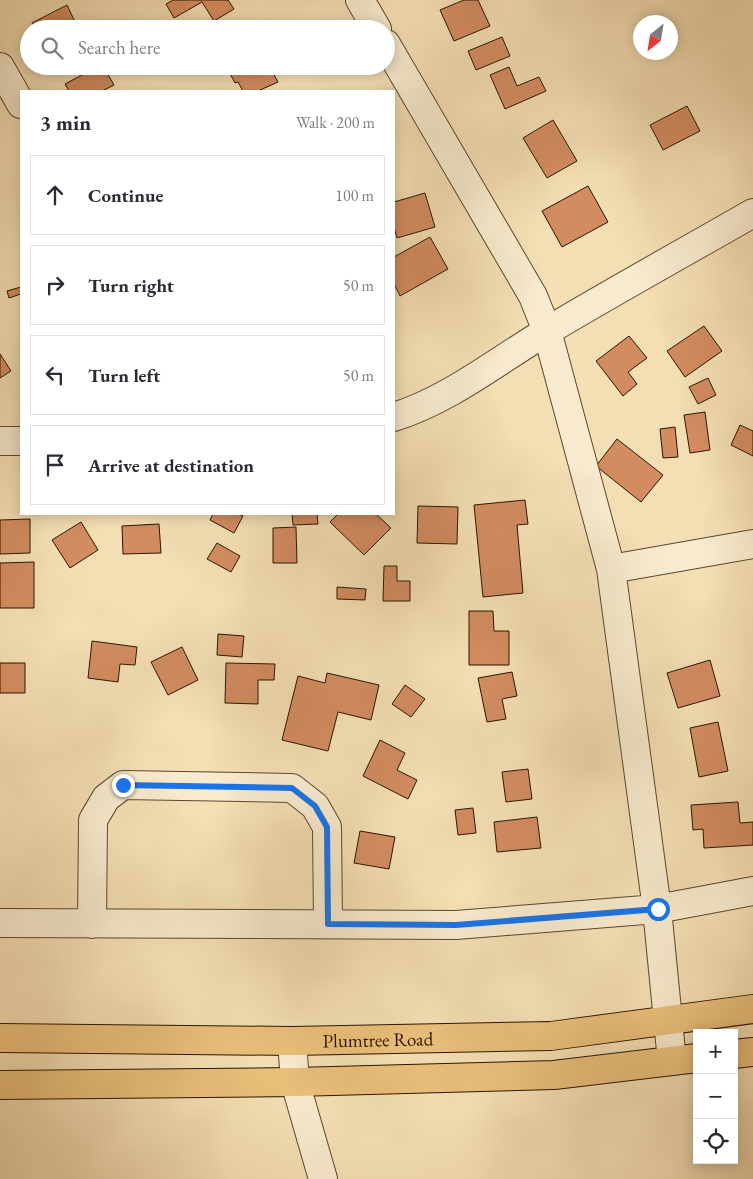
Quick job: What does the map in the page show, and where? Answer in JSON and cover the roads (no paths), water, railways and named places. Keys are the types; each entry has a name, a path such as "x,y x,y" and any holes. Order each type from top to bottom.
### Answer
{"highway":[{"name":"Plumtree Road","path":"0,1038 292,1041 551,1036 753,1009"},
{"path":"738,1054 753,1052"},
{"path":"0,1085 295,1082 554,1075 684,1060"}],"street":[{"path":"360,0 372,20"},
{"path":"395,59 533,296 548,331 611,568 658,909 668,1021 684,1060"},
{"path":"0,67 20,102"},
{"path":"395,417 412,411 485,372 548,331 753,213"},
{"path":"0,441 20,441"},
{"path":"611,568 753,544"},
{"path":"92,924 93,820 106,798 123,785 292,788 315,806 327,827 328,924"},
{"path":"0,923 456,925 658,909 753,891"},
{"path":"292,1041 295,1082 322,1179"}]}
